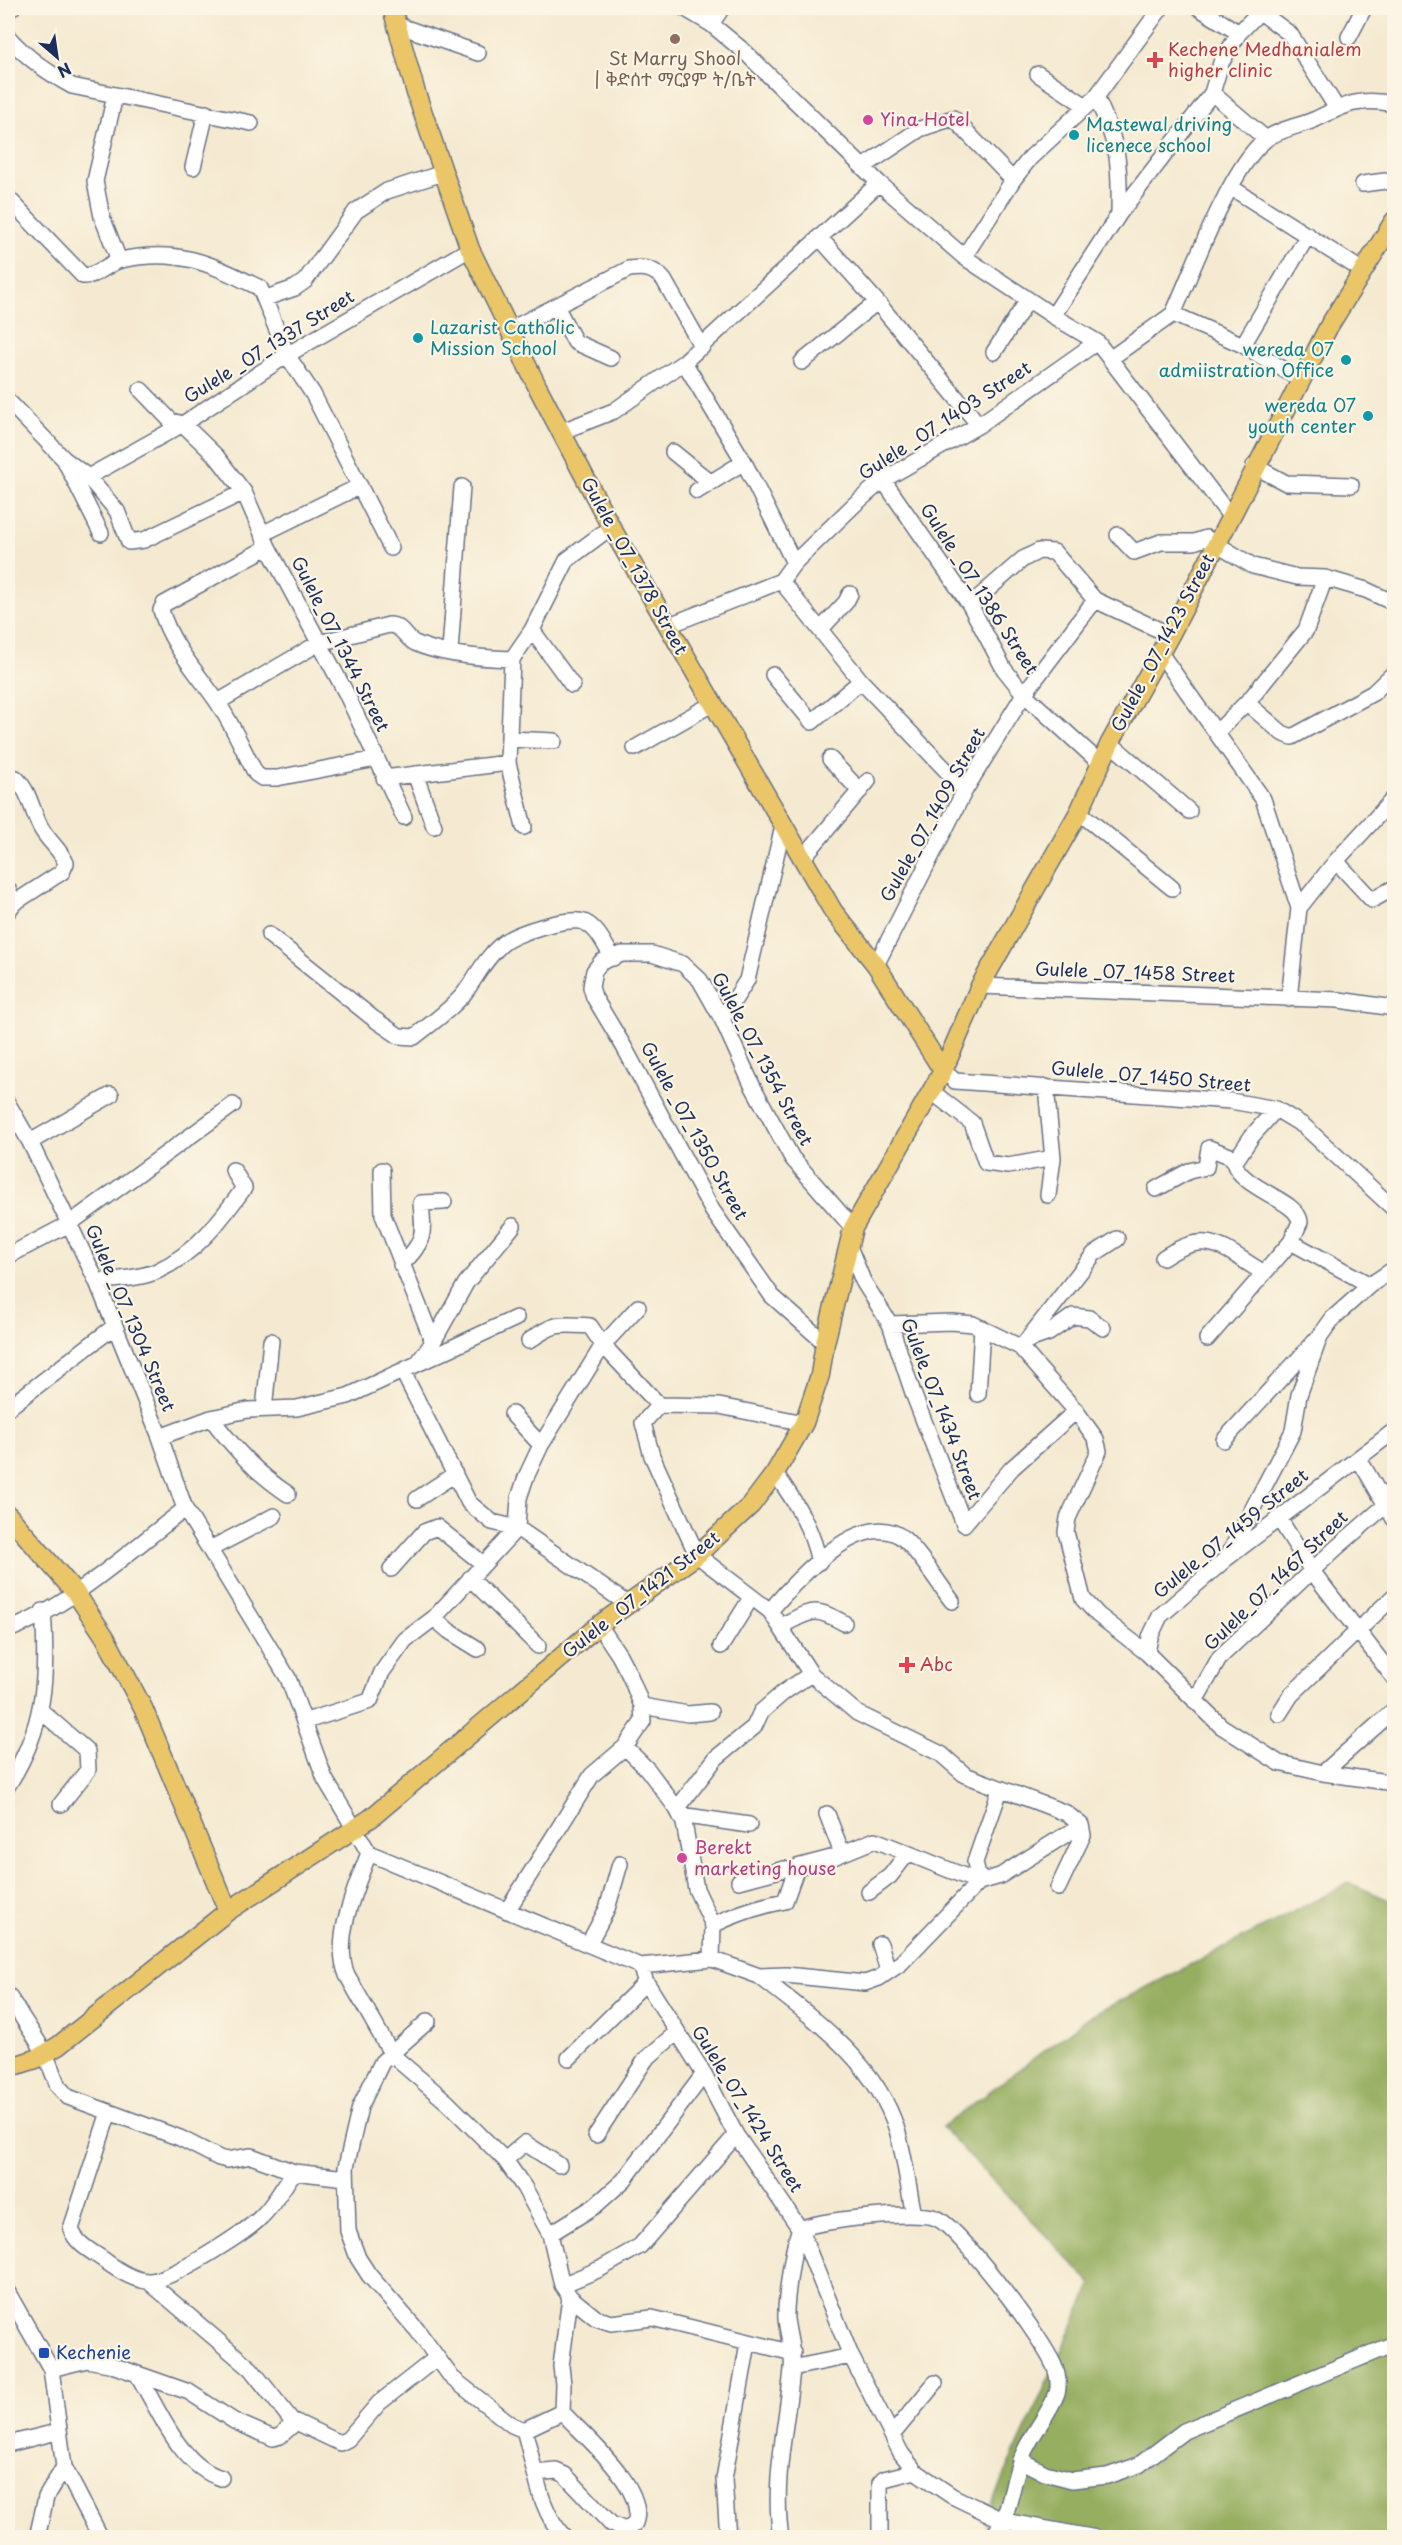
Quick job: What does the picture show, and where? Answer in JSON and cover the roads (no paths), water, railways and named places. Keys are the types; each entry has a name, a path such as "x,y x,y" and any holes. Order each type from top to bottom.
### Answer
{"main road":[{"name":"Gulele _07_1378 Street","path":"392,8 442,173 470,249 560,432 667,626 833,911 876,965 943,1071"},
{"name":"Gulele _07_1423 Street","path":"943,1071 980,986 1079,812 1110,743 1170,635 1254,466 1329,326 1395,221"},
{"name":"Gulele _07_1421 Street","path":"8,2068 45,2053 86,2026 228,1911 397,1797 599,1625 697,1555 751,1505 776,1473 804,1423 820,1376 825,1343 851,1236 943,1071"},
{"path":"8,1515 75,1592 105,1637 143,1708 228,1911"}],"street":[{"path":"8,10 12,8"},
{"path":"684,8 711,24 746,53 879,183 964,257 1097,342 1230,516"},
{"path":"711,24 722,8"},
{"path":"964,257 1012,180 1030,158 1091,102 1161,8"},
{"path":"1198,8 1239,33"},
{"path":"1349,37 1364,8"},
{"path":"1053,316 1119,214 1212,93 1221,63 1239,33 1261,9 1290,34 1336,107"},
{"path":"397,25 478,53"},
{"path":"8,37 21,52 72,86 251,123"},
{"path":"1038,74 1091,102 1112,130 1120,163 1119,214"},
{"path":"1212,93 1266,139"},
{"path":"115,96 96,181 102,217 119,260"},
{"path":"1111,358 1173,314 1232,188 1247,161 1266,139 1316,119 1336,107 1373,100 1395,104"},
{"path":"194,167 206,113"},
{"path":"863,167 920,129 954,118 1012,180"},
{"path":"266,298 305,281 356,211 387,191 442,173"},
{"path":"1362,184 1385,181 1395,184"},
{"path":"560,432 614,411 684,362 879,183"},
{"path":"1232,188 1362,271"},
{"path":"8,198 83,276 90,276 119,260 150,256 193,258 260,288 266,298 287,355 313,394 391,548"},
{"path":"1243,345 1308,235"},
{"path":"819,237 878,302 979,425"},
{"name":"Gulele _07_1337 Street","path":"88,477 183,424 287,355 470,249"},
{"path":"511,329 557,308 629,269 649,270 656,272 664,280 702,347"},
{"path":"994,352 1028,300"},
{"path":"802,363 878,302"},
{"path":"557,308 575,342 611,358"},
{"path":"1173,314 1243,345 1301,380"},
{"name":"Gulele _07_1403 Street","path":"781,581 794,563 883,480 979,425 1097,342"},
{"path":"684,362 744,462 794,563"},
{"name":"Gulele_07_1344 Street","path":"141,390 171,421 183,424 217,457 244,492 265,541 346,693 404,817"},
{"path":"8,401 64,459 88,477 117,511 129,542 144,540 244,492"},
{"path":"673,452 710,482"},
{"path":"64,459 101,533"},
{"path":"697,491 744,462"},
{"path":"1254,466 1286,483 1350,485"},
{"name":"Gulele _07_1386 Street","path":"883,480 970,605 1004,669 1024,694 1100,763"},
{"path":"360,486 265,541 164,604 161,610 179,652 218,702 319,643 394,625 417,644 478,658 512,659"},
{"path":"450,651 462,487"},
{"path":"524,827 508,763 512,659 532,630 567,560 611,527"},
{"path":"1118,535 1134,552 1161,542 1194,542 1206,538 1214,545 1253,566 1297,577 1324,578 1366,590 1395,603"},
{"path":"970,605 1023,559 1039,551 1054,552 1095,600 1170,635"},
{"path":"1217,732 1247,703 1283,662 1306,630 1324,578"},
{"path":"667,626 781,581 861,681 965,790"},
{"path":"820,630 846,603 850,594"},
{"name":"Gulele_07_1409 Street","path":"876,965 965,790 1024,694 1095,600"},
{"path":"532,630 572,685"},
{"path":"1160,653 1263,799 1299,908 1289,999"},
{"path":"1247,703 1282,733 1292,736 1373,693 1395,673"},
{"path":"773,675 812,722 861,681"},
{"name":"Gulele_07_1344 Street","path":"218,702 256,774 267,780 376,759"},
{"path":"635,748 712,704"},
{"path":"509,739 554,741"},
{"path":"1110,743 1188,811"},
{"path":"802,859 864,786 830,759"},
{"path":"384,778 508,763"},
{"path":"415,774 434,826"},
{"path":"8,777 16,778 22,784 42,830 61,850 66,863 62,872 10,901"},
{"path":"1299,908 1336,861 1395,798"},
{"path":"1079,812 1172,888"},
{"path":"722,1019 747,980 783,826"},
{"path":"1336,861 1372,900 1395,888"},
{"path":"269,935 374,1019 399,1036 414,1037 462,995 489,957 504,941 551,924 573,920 585,922 596,930 613,958"},
{"name":"Gulele_07_1354 Street","path":"613,958 622,954 652,954 683,964 700,980 722,1019 752,1085 792,1158 851,1236"},
{"name":"Gulele _07_1350 Street","path":"613,958 601,962 594,971 591,987 594,997 624,1047 712,1210 772,1296 825,1343"},
{"name":"Gulele _07_1458 Street","path":"980,986 1367,1002 1395,1008"},
{"name":"Gulele _07_1450 Street","path":"943,1071 955,1082 1231,1101 1276,1109 1304,1126 1395,1209"},
{"path":"1046,1087 1053,1158 1048,1195"},
{"path":"931,1091 972,1123 986,1163 1008,1166 1053,1158"},
{"path":"30,1142 111,1095"},
{"name":"Gulele _07_1304 Street","path":"8,1104 30,1142 97,1282 160,1437 185,1509 288,1678 306,1721 325,1779 353,1828"},
{"path":"8,1256 69,1224 233,1105"},
{"path":"1207,1339 1291,1242 1300,1217 1245,1180 1237,1170 1235,1158 1276,1109"},
{"path":"1156,1189 1189,1171 1206,1167 1209,1148 1235,1158"},
{"path":"97,1282 155,1272 187,1254 219,1223 244,1188 233,1170"},
{"path":"382,1170 383,1215 433,1342"},
{"path":"401,1265 419,1247 423,1231 421,1203 444,1202"},
{"path":"420,1360 433,1342 466,1283 513,1226"},
{"name":"Gulele_07_1434 Street","path":"851,1236 863,1281 890,1324 913,1393 964,1524 1012,1468 1076,1411"},
{"path":"1024,1343 1094,1254 1117,1239"},
{"path":"1163,1258 1182,1245 1207,1241 1264,1274"},
{"path":"1291,1242 1370,1285"},
{"path":"1224,1440 1320,1336 1333,1318 1370,1285 1395,1269"},
{"path":"306,1721 370,1701 390,1659 405,1640 434,1618 482,1563 517,1528 519,1498 541,1445 603,1345 638,1307"},
{"path":"1024,1343 1049,1334 1073,1316 1089,1318 1103,1328"},
{"path":"160,1437 211,1418 264,1410 297,1408 348,1396 402,1372 420,1360 516,1318"},
{"path":"890,1324 952,1322 973,1324 1024,1343 1096,1439 1099,1451 1068,1518 1066,1532 1083,1599 1098,1615 1147,1653 1221,1726 1278,1763 1323,1773 1395,1782"},
{"path":"529,1341 560,1323 590,1326 603,1345 659,1405"},
{"path":"8,1408 115,1326"},
{"path":"978,1394 982,1328"},
{"path":"1227,1558 1293,1431 1299,1395 1320,1336"},
{"path":"264,1410 271,1341"},
{"path":"402,1372 469,1503 492,1522 517,1528 626,1604"},
{"path":"804,1423 719,1406 659,1405 643,1423 652,1456 697,1555 770,1611 811,1674 857,1713 941,1754 965,1774 1000,1790 1066,1813 1081,1826 1083,1835 1058,1888"},
{"path":"512,1414 541,1445"},
{"path":"211,1418 234,1448 261,1475 288,1494"},
{"name":"Gulele_07_1459 Street","path":"1147,1653 1150,1636 1160,1616 1227,1558 1395,1431"},
{"path":"1359,1459 1390,1502 1395,1519"},
{"path":"776,1473 799,1506 816,1543 819,1562"},
{"path":"417,1499 455,1474"},
{"name":"Gulele_07_1467 Street","path":"1195,1701 1220,1657 1390,1502"},
{"path":"8,1630 75,1592 185,1509"},
{"path":"210,1550 274,1516"},
{"path":"1280,1520 1312,1571 1395,1678"},
{"path":"391,1569 424,1532 437,1527 482,1563"},
{"path":"770,1611 791,1586 819,1562 857,1534 875,1529 903,1538 952,1601"},
{"path":"470,1578 538,1646"},
{"path":"1279,1714 1292,1695 1357,1629 1395,1596"},
{"path":"721,1646 751,1598"},
{"path":"8,1785 34,1736 40,1710 47,1663 43,1611"},
{"path":"781,1626 812,1611 826,1612 844,1623"},
{"path":"434,1618 449,1631 478,1649"},
{"path":"507,1911 592,1775 625,1747 643,1721 642,1706 620,1655 599,1625"},
{"path":"679,1812 716,1758 754,1727 761,1712 784,1692 811,1674"},
{"path":"642,1706 688,1714 710,1712"},
{"path":"40,1710 87,1751 88,1770 61,1804"},
{"path":"1323,1773 1395,1710"},
{"path":"625,1747 648,1770 679,1812 684,1823 696,1889 713,1925 712,1959"},
{"path":"979,1882 975,1862 1000,1790"},
{"path":"679,1812 749,1825"},
{"path":"827,1815 842,1853"},
{"path":"759,1976 786,1975 865,1983 901,1963 979,1882 1000,1876 1081,1826"},
{"path":"353,1828 369,1853 640,1966 712,1959 759,1976 812,2017 858,2061 882,2094 897,2130 914,2215"},
{"path":"739,1881 785,1871 875,1840 979,1882"},
{"path":"369,1853 351,1898 341,1961 392,2055 448,2103 505,2160 524,2187 550,2234 566,2291 561,2366 562,2412 609,2462 631,2490 638,2509 634,2525 625,2530 611,2524 565,2475 556,2471 536,2473"},
{"path":"869,1893 890,1876 907,1854"},
{"path":"589,1943 607,1909 620,1864"},
{"path":"713,1925 771,1902 785,1901 789,1894 785,1871"},
{"path":"880,1944 886,1964 891,1970"},
{"name":"Gulele_07_1424 Street","path":"640,1966 646,1982 704,2074 736,2134 800,2229 851,2356 892,2435 915,2470 952,2496 1004,2521 1096,2538"},
{"path":"569,2058 646,1982"},
{"path":"8,1995 45,2053 63,2094 180,2138 219,2158 227,2160 251,2156 294,2172 346,2178"},
{"path":"428,2021 382,2062 360,2107 346,2178 347,2224 358,2258 379,2288 417,2330 435,2359 464,2388 512,2425 524,2430 562,2412"},
{"path":"596,2135 646,2060 676,2032"},
{"path":"550,2234 595,2206 624,2180 704,2074"},
{"path":"109,2112 71,2229 78,2242 120,2272 148,2281 251,2369 293,2422 333,2441 344,2442 379,2403 435,2359"},
{"path":"566,2291 640,2246 736,2134"},
{"path":"505,2160 525,2143 559,2165"},
{"path":"148,2281 162,2279 245,2230 262,2217 294,2172"},
{"path":"781,2538 778,2496 792,2361 786,2318 787,2299 800,2229 817,2222 914,2215 934,2217 942,2221 1014,2302 1040,2338 1057,2371 1058,2391 1020,2460 1004,2521 992,2538"},
{"path":"566,2291 596,2318 611,2323 652,2318 748,2343 792,2361 851,2356"},
{"path":"8,2293 51,2370 57,2432 64,2467 101,2538"},
{"path":"728,2538 724,2479 748,2343"},
{"path":"1020,2460 1045,2473 1072,2481 1107,2476 1139,2465 1184,2431 1395,2344"},
{"path":"51,2370 87,2360 109,2364 139,2377 167,2383 189,2392 234,2421 273,2438 284,2433 293,2422"},
{"path":"139,2377 181,2447 203,2470 221,2478"},
{"path":"892,2435 935,2383"},
{"path":"524,2430 542,2504 549,2519 565,2538"},
{"path":"8,2444 57,2432"},
{"path":"37,2538 46,2497 64,2467"},
{"path":"880,2538 880,2483 884,2479 915,2470"}],"place":[{"name":"St Marry Shool | ቅድሰተ ማርያም ት/ቤት","path":"675,39"},
{"name":"Kechene Medhanialem higher clinic","path":"1155,60"},
{"name":"Yina Hotel","path":"868,120"},
{"name":"Mastewal driving licenece school","path":"1074,135"},
{"name":"Lazarist Catholic Mission School","path":"418,338"},
{"name":"wereda 07 admiistration Office","path":"1346,360"},
{"name":"wereda 07 youth center","path":"1368,416"},
{"name":"Abc","path":"907,1665"},
{"name":"Berekt marketing house","path":"682,1858"},
{"name":"Kechenie","path":"44,2353"}]}
